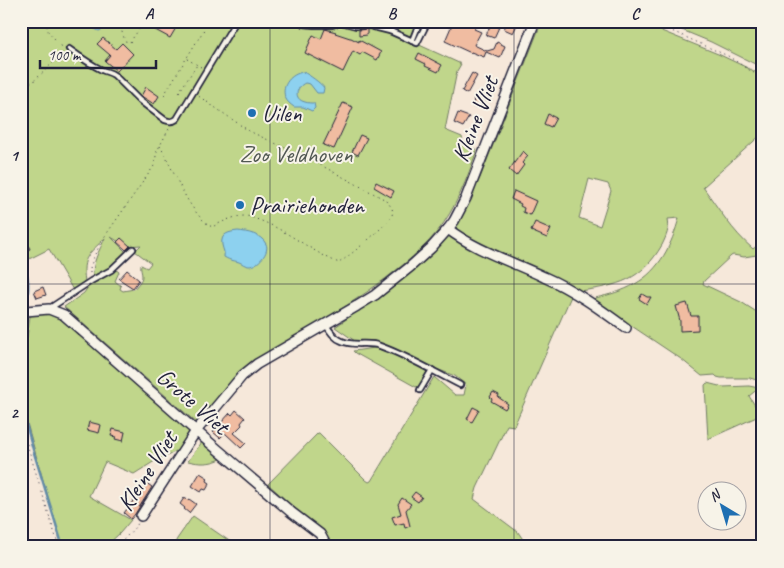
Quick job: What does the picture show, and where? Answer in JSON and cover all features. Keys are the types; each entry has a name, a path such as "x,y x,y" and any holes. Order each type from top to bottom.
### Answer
{"street":[{"name":"Kleine Vliet","path":"141,516 196,431 242,376 257,364 326,325 375,294 410,267 448,230 466,198 535,21"},
{"path":"448,230 460,239 546,278 572,292 626,328"},
{"path":"21,312 49,309"},
{"name":"Grote Vliet","path":"49,309 64,315 196,431 291,512 320,534 327,547"}],"lane":[{"path":"69,49 105,72 110,72 139,100 169,122 177,119 236,21"},
{"path":"299,21 304,24 332,25 341,22 356,26 366,25 390,31 417,43 428,21"},
{"path":"390,31 395,21"},
{"path":"412,41 420,21"},
{"path":"49,309 111,270 133,249"},
{"path":"326,325 334,336 342,342 378,344 460,385"},
{"path":"420,390 432,370"}],"path":[{"path":"21,87 35,80 62,55 65,48 46,30 47,21"},
{"path":"112,21 121,29 125,41 130,42 140,28 139,21"},
{"path":"644,21 728,56 763,79"},
{"path":"751,21 763,33"},
{"path":"164,95 208,23"},
{"path":"186,58 206,70"},
{"path":"179,92 196,65"},
{"path":"160,146 193,209 212,227 227,219 246,216 269,224 300,240 327,258 339,262 392,216 390,205 384,199 313,161 249,131 193,92"},
{"path":"90,282 90,268 94,256 103,239 154,166 157,151 174,121"},
{"path":"21,270 23,281 21,307"},
{"path":"21,425 59,547"},
{"name":"Kleine Vliet","path":"117,547 138,525 141,516"}],"green space":[{"name":"Zoo Veldhoven","path":"21,21 425,21 415,43 461,64 457,71 445,130 462,137 463,143 477,150 455,203 444,223 425,245 386,279 367,292 247,366 230,382 199,425 64,307 84,293 88,287 115,269 119,272 115,281 121,286 120,289 123,291 134,289 142,278 141,265 147,268 151,263 135,251 141,245 126,246 111,237 127,253 110,268 93,279 95,262 105,238 85,261 85,281 73,290 49,249 21,263"},
{"path":"542,21 637,21 718,54 763,76 763,133 703,187 745,242 753,249 763,241 763,254 744,257 731,256 703,284 741,302 763,316 763,382 750,378 721,378 715,375 702,376 681,359 593,300 616,293 644,278 664,256 679,218 668,219 668,229 662,245 654,257 637,274 606,287 580,291 573,286 572,289 455,233 457,228 455,226 480,178","holes":["589,179 608,184 611,191 600,226 579,218"]},
{"path":"660,21 763,21 763,68 711,42"},
{"path":"449,234 572,294 514,426 507,425 477,488 474,499 518,532 524,541 524,547 335,547 315,526 268,484 318,433 369,482 434,377 455,395 464,395 466,385 455,376 374,341 355,341 335,327 419,265 438,248"},
{"path":"50,313 58,317 192,434 183,447 158,459 134,474 105,462 89,496 131,520 105,547 62,547 21,402 21,344 27,337 30,316"},
{"path":"375,348 390,351 427,372 419,386 416,387 353,351"},
{"path":"707,383 723,387 749,386 759,388 749,396 761,415 708,439 705,385"},
{"path":"202,442 221,459 205,463 188,461"},
{"path":"193,516 238,547 173,547"}],"water":[{"path":"84,21 108,21 105,28 99,31"},
{"path":"303,72 315,79 324,88 323,93 317,93 310,84 305,83 298,90 297,96 301,100 307,103 314,103 315,108 312,111 303,107 294,107 288,102 284,93 284,88 288,81 295,75"},
{"path":"238,231 257,236 266,244 265,254 256,264 248,266 224,257 222,241 224,236"}],"building":[{"path":"151,21 180,21 170,38 148,26"},
{"path":"438,21 478,21 474,29 481,32 474,45 487,51 494,49 497,42 505,46 500,58 486,52 484,57 471,53 445,41 451,27"},
{"path":"508,21 519,21 513,33 504,29"},
{"path":"491,24 499,27 494,38 486,35"},
{"path":"325,29 359,42 359,40 381,52 377,60 362,52 360,55 353,51 343,72 305,53 313,35 321,39"},
{"path":"367,29 367,35 359,36 359,30"},
{"path":"103,38 116,49 122,43 133,54 117,71 105,61 110,55 97,44"},
{"path":"419,53 442,65 438,72 416,59"},
{"path":"472,73 477,76 467,94 462,91"},
{"path":"146,87 159,96 154,104 141,96"},
{"path":"474,96 485,97 485,108 473,107"},
{"path":"343,103 353,107 334,149 323,145"},
{"path":"458,113 469,117 463,127 454,123"},
{"path":"548,114 556,118 551,127 544,124"},
{"path":"360,135 367,138 358,155 352,152"},
{"path":"523,151 528,156 522,163 524,165 516,176 509,170"},
{"path":"376,182 394,191 391,197 374,187"},
{"path":"514,191 536,201 530,215 523,212 524,208 520,206 521,204 511,199"},
{"path":"535,222 551,229 547,238 531,231"},
{"path":"121,238 130,246 126,250 117,242"},
{"path":"27,243 30,249 21,252 21,245"},
{"path":"127,270 139,280 133,288 119,279"},
{"path":"43,287 46,295 37,298 34,291"},
{"path":"642,294 651,297 647,304 639,299"},
{"path":"687,303 691,316 698,316 698,330 680,331 680,321 676,306"},
{"path":"493,392 508,404 505,409 491,401 490,397"},
{"path":"473,407 479,410 472,422 467,419"},
{"path":"236,410 245,418 241,423 242,425 234,433 246,443 241,448 225,433 220,438 213,432 230,413 232,415"},
{"path":"89,422 101,425 99,433 87,430"},
{"path":"113,429 125,432 123,441 111,436"},
{"path":"200,473 208,478 207,481 210,483 206,490 203,489 201,492 192,486"},
{"path":"145,482 152,487 131,519 124,513 143,488 141,487"},
{"path":"415,492 422,497 418,502 411,497"},
{"path":"184,498 196,504 189,513 180,504"},
{"path":"402,498 411,504 406,510 410,526 405,528 404,523 395,525 392,517 401,514 398,504"}],"waterway":[{"path":"21,261 28,278 25,308"},
{"path":"21,328 24,316"},
{"path":"21,406 63,547"}],"place":[{"name":"Uilen","path":"252,113"},
{"name":"Prairiehonden","path":"240,205"}]}
